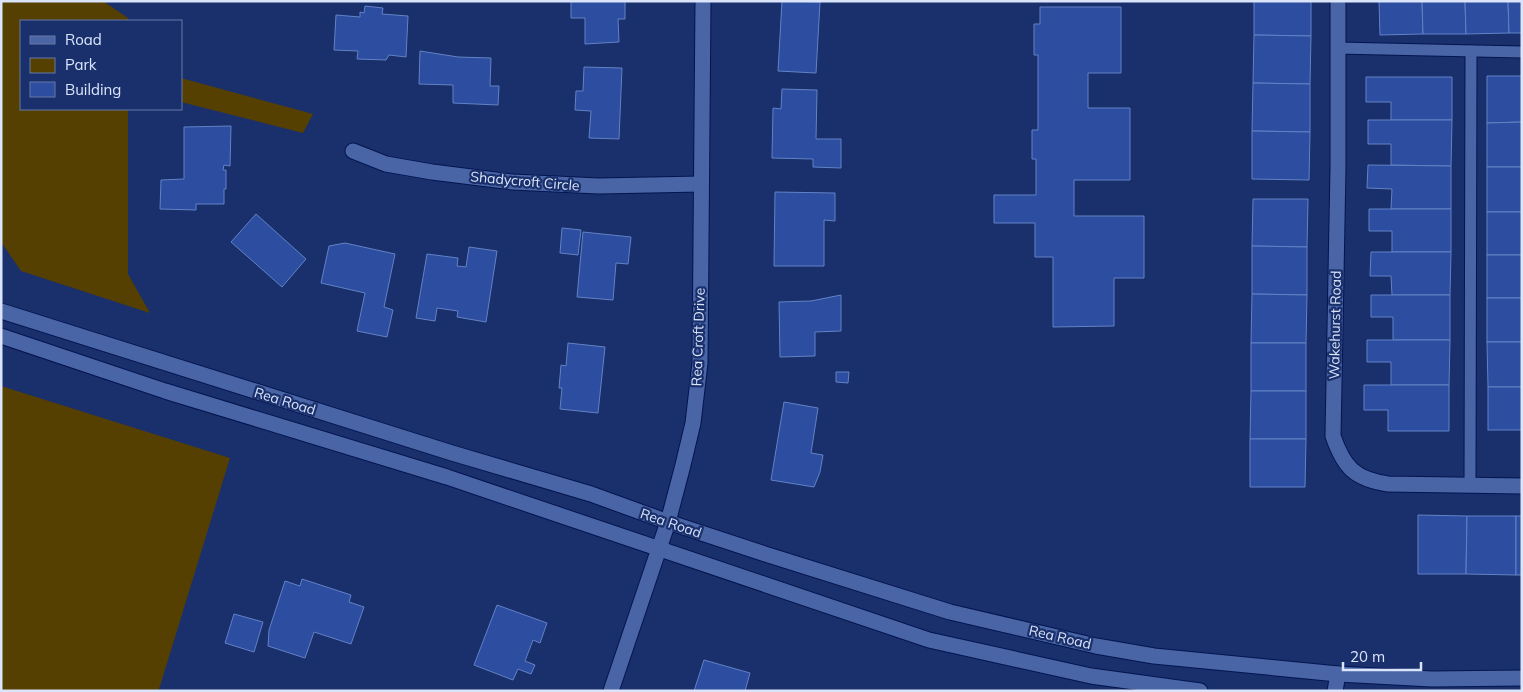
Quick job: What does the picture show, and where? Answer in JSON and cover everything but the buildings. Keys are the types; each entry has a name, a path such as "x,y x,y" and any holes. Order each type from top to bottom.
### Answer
{"main road":[{"name":"Rea Croft Drive","path":"611,691 668,522 693,423 700,363 703,1"},
{"name":"Wakehurst Road","path":"1338,1 1338,168 1333,436 1339,452 1349,466 1361,477 1388,484 1522,486"},
{"name":"Shadycroft Circle","path":"353,151 386,164 512,182 599,186 700,184"},
{"name":"Rea Road","path":"1,311 443,450 591,494 668,522 931,606 1096,646 1154,656 1338,674 1432,679 1522,678"},
{"name":"Rea Road","path":"1,336 165,391 447,477 929,640 1091,676 1200,691"},
{"path":"1336,691 1338,674"}],"lane":[{"path":"1338,48 1522,52"},
{"path":"1470,485 1471,51"}],"green space":[{"path":"1,1 103,1 128,18 128,20 20,20 20,110 128,110 128,274 150,313 21,271 1,242"},
{"path":"182,78 313,114 303,133 182,102"},
{"path":"1,386 230,458 158,691 1,691"}]}
